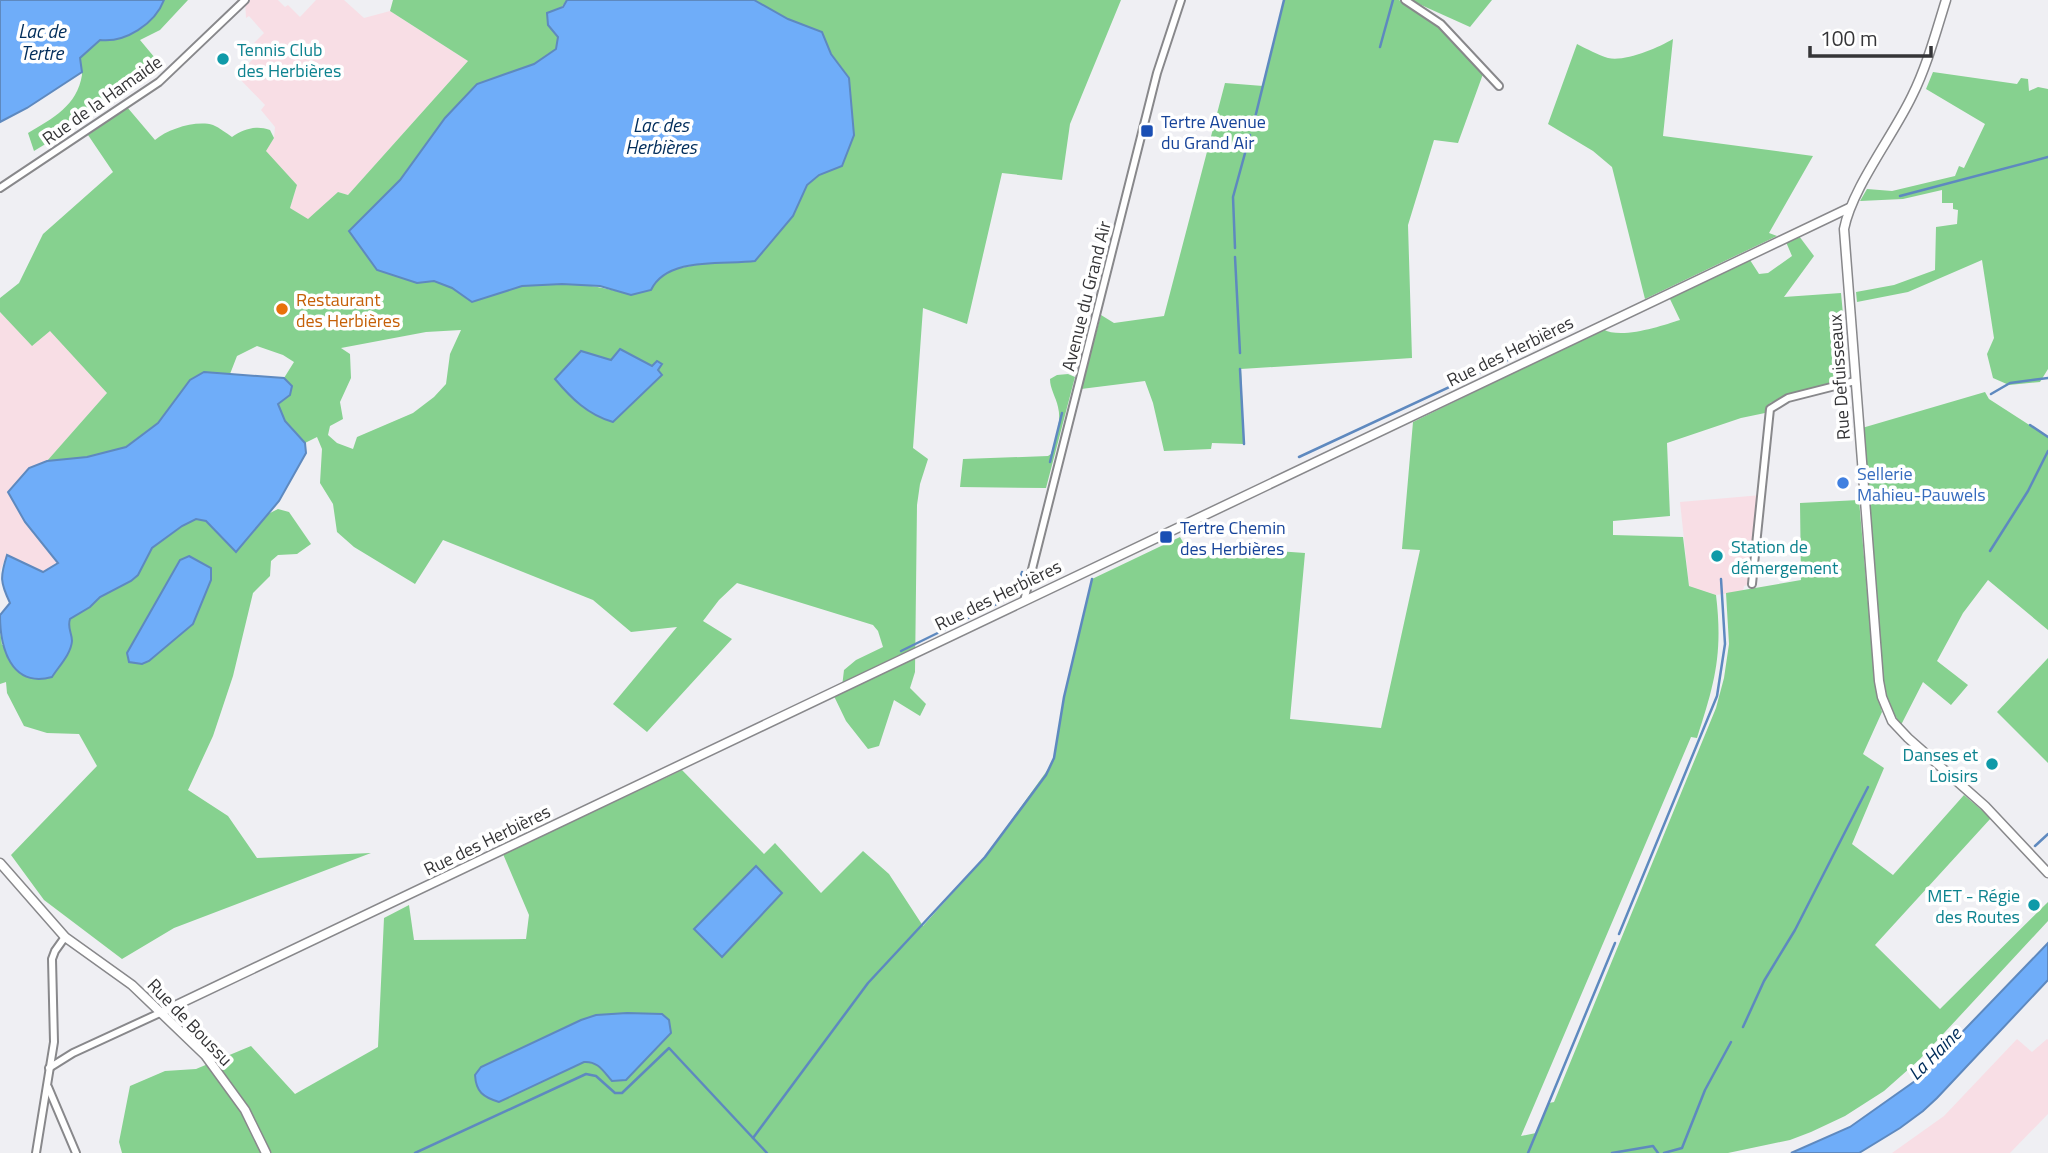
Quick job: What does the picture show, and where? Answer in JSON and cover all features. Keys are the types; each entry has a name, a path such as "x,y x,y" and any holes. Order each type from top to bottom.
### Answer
{"street":[{"name":"Rue de la Hamaide","path":"0,188 159,82 246,0"},
{"name":"Avenue du Grand Air","path":"1024,601 1157,73 1181,0"},
{"path":"1405,0 1440,24 1499,86"},
{"name":"Rue Defuisseaux","path":"1946,0 1913,94 1849,208 1844,229 1877,664 1882,697 1892,721 1985,806 2048,873"},
{"name":"Rue des Herbières","path":"162,1012 1849,208"},
{"path":"1752,584 1770,409 1788,398 1855,382"},
{"name":"Rue de Boussu","path":"0,863 65,937 132,985 205,1055 245,1110 266,1153"},
{"path":"36,1153 54,1042 52,959 65,937"},
{"path":"49,1068 73,1053 162,1012"},
{"path":"47,1085 76,1153"}],"shaded area":[{"path":"245,0 278,0 285,7 288,5 300,17 316,0 344,0 364,18 390,11 468,61 348,195 338,192 308,220 290,208 297,185 265,151 274,138 275,127 261,110 265,105 236,75 262,51 254,43 264,33 249,16 246,18"},
{"path":"0,312 32,345 50,330 107,393 47,461 29,468 25,522 58,563 44,572 7,555 0,571"},
{"path":"1762,495 1752,584 1744,586 1743,591 1716,595 1689,586 1680,502"},
{"path":"2017,1039 2032,1052 2048,1040 2048,1114 2010,1153 1892,1153 1944,1116"}],"green space":[{"path":"164,0 188,0 160,30 140,40 160,64 115,100 34,151 28,133 62,110 75,95 82,75 79,58 100,40 119,38 138,30 154,17"},
{"path":"393,0 567,0 548,25 558,37 556,49 534,64 477,84 445,118 400,180 349,231 377,270 417,283 434,281 452,287 472,302 518,287 538,284 592,286 631,295 670,270 706,263 742,262 793,216 807,185 819,175 842,166 849,78 831,54 822,32 788,19 754,0 1121,0 1070,124 1062,180 1002,173 967,324 923,308 913,448 928,459 917,505 915,672 910,688 926,704 920,716 894,700 879,746 868,749 846,721 832,692 842,687 844,670 856,660 883,647 873,625 737,583 703,621 732,639 647,732 613,704 677,627 631,632 593,600 443,540 415,584 354,547 337,532 333,504 320,483 322,449 317,437 305,443 285,421 278,403 292,386 284,378 294,362 257,346 237,356 230,374 204,372 190,380 158,423 126,447 87,457 47,461 107,393 50,331 32,346 0,312 0,298 19,283 43,234 113,172 88,135 127,107 155,140 175,129 199,124 213,125 232,137 250,129 270,130 274,138 266,151 297,185 290,208 308,219 338,192 348,195 468,61 390,11","holes":["461,330 450,354 446,384 413,413 357,437 353,449 337,443 328,435 330,426 343,419 340,402 351,378 350,354 341,348 426,332"]},
{"path":"1284,0 1399,0 1441,28 1483,74 1458,143 1434,140 1408,225 1412,358 1241,369 1244,444 1212,443 1211,449 1164,451 1145,381 1081,389 1101,315 1114,323 1164,316 1225,83 1263,86"},
{"path":"1410,0 1492,0 1470,27"},
{"path":"1673,39 1663,136 1813,156 1769,233 1777,236 1645,299 1612,167 1593,151 1548,124 1577,44 1615,59 1641,53"},
{"path":"1933,72 2017,84 2021,78 2028,79 2029,91 2038,87 2048,89 2048,369 2040,382 2009,385 1993,378 1987,354 1994,338 1982,260 1908,292 1857,302 1856,292 1894,285 1935,270 1936,227 1957,224 1958,210 1953,209 1953,203 1942,203 1942,190 1903,199 1860,201 1867,189 1892,191 1955,176 1959,166 1964,168 1985,124 1926,89"},
{"path":"1799,236 1814,256 1784,297 1841,293 1849,379 1785,397 1770,403 1765,413 1741,418 1667,443 1670,516 1613,521 1613,535 1683,537 1689,586 1716,595 1719,634 1716,668 1697,738 1691,737 1521,1136 1536,1133 1549,1103 1554,1102 1716,708 1729,644 1726,593 1801,580 1800,503 1859,500 1875,682 1882,712 1863,754 1884,768 1852,844 1893,875 1964,795 1991,818 1875,945 1940,1009 2048,902 2048,921 1919,1060 1884,1091 1845,1116 1790,1140 1728,1153 122,1153 119,1142 130,1086 165,1071 196,1069 251,1046 295,1094 378,1047 384,918 409,905 414,940 526,939 529,915 503,854 682,770 764,854 775,843 821,893 863,851 889,874 923,926 985,857 1051,765 1092,579 1180,537 1184,544 1305,553 1290,719 1381,728 1420,550 1402,549 1413,422 1603,329 1630,333 1680,320 1669,297 1750,260 1759,274 1768,273 1792,256 1786,242"},
{"path":"1068,374 1075,377 1046,488 960,487 963,459 1051,454 1059,419 1050,379"},
{"path":"1985,392 1989,399 2048,437 2048,630 1988,580 1963,613 1937,661 1968,685 1951,705 1923,682 1901,725 1887,703 1881,665 1862,428"},
{"path":"278,509 289,512 311,544 297,554 278,555 271,561 270,576 253,593 233,676 213,736 188,790 228,816 257,858 371,853 174,928 122,959 44,900 11,855 97,766 79,734 47,733 24,726 7,693 6,682 0,684 0,630 2,645 72,639 68,625 70,619 90,607 100,597 131,581 152,548 182,526 196,519 206,521 236,552 268,514"},
{"path":"2048,658 2048,763 1997,712"}],"water":[{"name":"Lac de Tertre","path":"0,0 164,0 154,17 138,30 119,38 100,40 80,58 82,72 27,108 0,122"},
{"name":"Lac des Herbières","path":"567,0 754,0 788,19 822,32 831,54 849,78 854,135 842,166 819,175 807,185 793,216 755,261 683,267 659,279 651,290 631,295 600,286 562,284 522,286 472,302 452,288 434,281 417,283 377,270 349,231 400,180 445,118 477,84 534,64 556,49 558,37 548,25 547,13 563,7"},
{"path":"620,349 652,366 657,361 662,364 658,370 662,375 613,422 581,405 555,379 581,351 611,360"},
{"path":"204,372 284,378 292,386 290,395 278,404 285,421 305,443 306,453 279,501 236,552 206,521 196,519 182,526 152,548 138,575 131,581 100,597 90,607 70,619 71,646 52,677 27,677 11,663 2,640 0,615 10,603 2,579 7,555 43,572 58,563 25,522 8,492 29,468 47,461 87,457 126,447 158,423 190,380"},
{"path":"189,556 211,568 211,580 193,624 149,661 142,664 129,662 127,653 180,560"},
{"path":"756,866 782,893 722,957 694,929"},
{"path":"2048,943 2048,980 1923,1111 1859,1153 1791,1153 1850,1127 1915,1081"},
{"path":"662,1014 669,1020 671,1033 626,1080 612,1081 597,1065 584,1062 499,1102 479,1090 475,1075 481,1067 581,1020 596,1015"}],"waterway":[{"path":"1253,126 1284,0"},
{"path":"1380,47 1393,0"},
{"path":"1235,248 1233,197 1250,135"},
{"path":"1900,196 2048,157"},
{"path":"1235,257 1240,353"},
{"path":"1299,457 1542,344"},
{"path":"1240,369 1244,444"},
{"path":"1991,394 2010,383 2048,378"},
{"path":"1050,462 1062,413"},
{"path":"2030,425 2048,437"},
{"path":"1990,551 2028,491 2048,451"},
{"path":"901,651 1015,595 1022,572"},
{"path":"753,1138 868,983 985,857 1046,775 1054,758 1064,697 1092,579"},
{"path":"1619,934 1717,696 1725,644 1721,579"},
{"path":"1743,1027 1764,981 1795,930 1868,787"},
{"path":"2035,846 2048,834"},
{"path":"1528,1153 1615,943"},
{"path":"1664,1153 1682,1148 1705,1090 1731,1042"},
{"path":"415,1153 586,1074 596,1076 615,1093 622,1093 669,1048 767,1153"},
{"path":"1612,1153 1653,1146 1658,1153"}],"place":[{"name":"Tennis Club des Herbières","path":"223,59"},
{"name":"Tertre Avenue du Grand Air","path":"1147,131"},
{"name":"Restaurant des Herbières","path":"282,309"},
{"name":"Sellerie Mahieu-Pauwels","path":"1843,483"},
{"name":"Tertre Chemin des Herbières","path":"1166,537"},
{"name":"Station de démergement","path":"1717,556"},
{"name":"Danses et Loisirs","path":"1992,764"},
{"name":"MET - Régie des Routes","path":"2034,905"}],"water label":[{"name":"La Haine","path":"1934,1053"}]}
